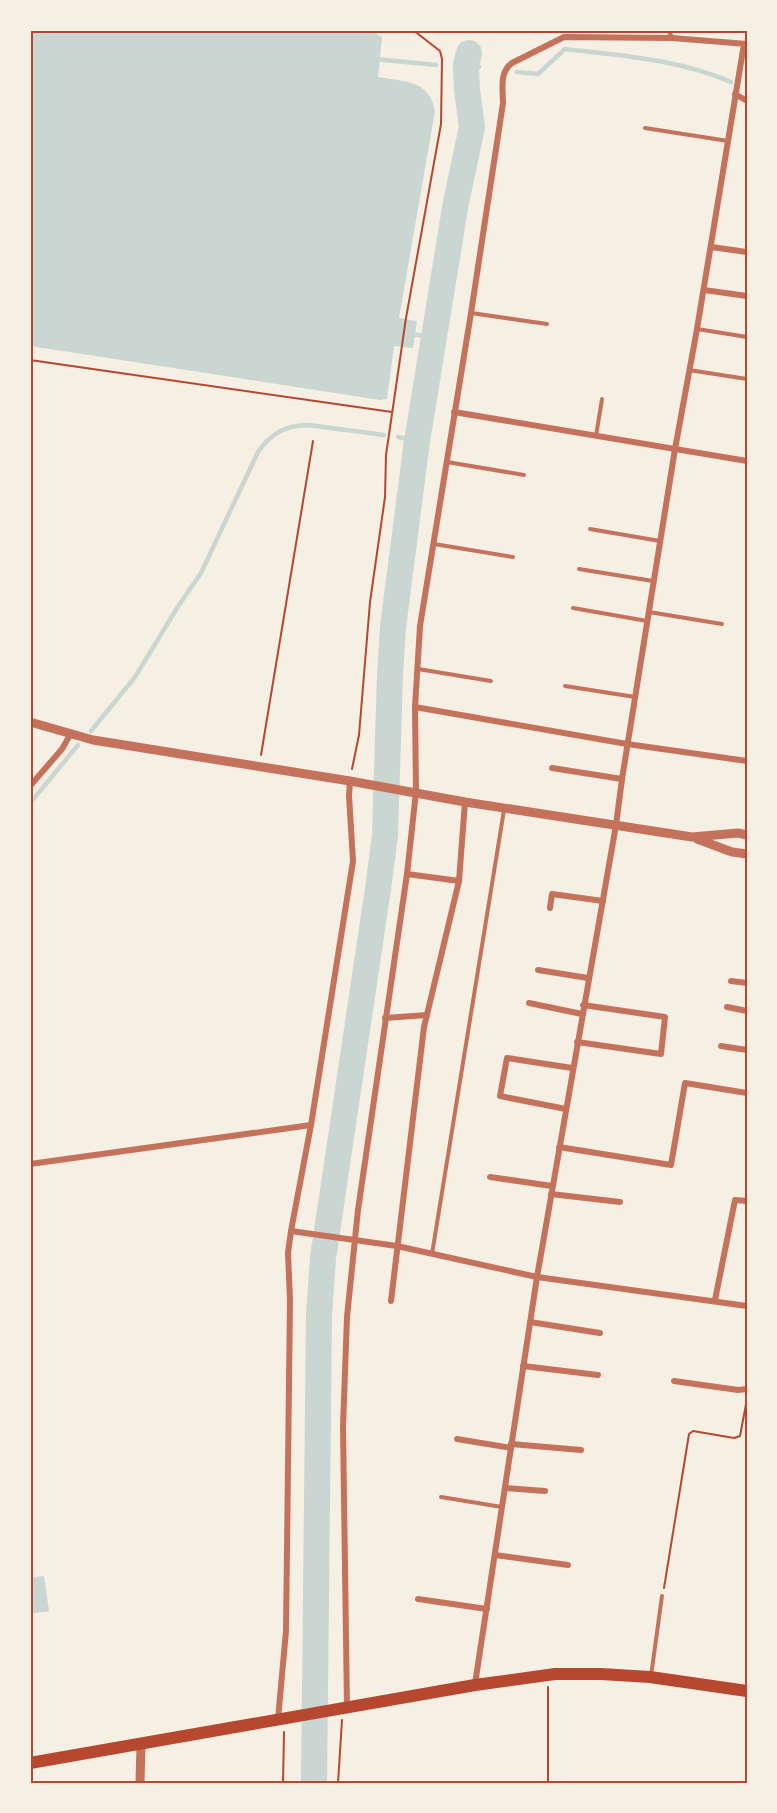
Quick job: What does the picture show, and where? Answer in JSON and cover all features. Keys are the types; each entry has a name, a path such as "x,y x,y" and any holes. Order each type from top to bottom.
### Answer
{"main road":[{"path":"30,1763 475,1685 548,1675 601,1674 650,1677 747,1691"}],"street":[{"path":"342,1708 343,1427 352,1239 407,874 420,626 503,103 502,76 507,67 564,37 672,38 746,44 735,94 704,290 653,581 616,825 552,1186 475,1685"},
{"path":"735,94 747,101"},
{"path":"711,247 747,252"},
{"path":"704,290 747,296"},
{"path":"454,412 747,461"},
{"path":"415,706 627,744 747,761"},
{"path":"30,722 70,735 465,802 692,837 732,852 747,854"},
{"path":"30,786 57,755 70,735"},
{"path":"552,768 622,778"},
{"path":"284,1718 290,1300 288,1253 353,861 350,781"},
{"path":"391,1301 422,1038 459,880 465,802"},
{"path":"692,837 738,833 747,835"},
{"path":"407,874 459,880"},
{"path":"550,908 552,894 603,901"},
{"path":"538,970 588,978"},
{"path":"731,981 747,983"},
{"path":"529,1004 582,1014"},
{"path":"577,1042 661,1054 665,1017 583,1005"},
{"path":"727,1007 747,1011"},
{"path":"385,1018 427,1015"},
{"path":"721,1046 747,1050"},
{"path":"566,1108 500,1096 507,1058 572,1068"},
{"path":"559,1147 671,1165 685,1083 747,1093"},
{"path":"30,1164 311,1125"},
{"path":"490,1177 552,1186"},
{"path":"551,1194 620,1202"},
{"path":"715,1300 735,1200 747,1201"},
{"path":"291,1231 397,1246 537,1277 747,1306"},
{"path":"530,1322 600,1333"},
{"path":"523,1366 598,1375"},
{"path":"674,1381 738,1390 747,1389"},
{"path":"457,1439 511,1446 581,1450"},
{"path":"505,1488 545,1491"},
{"path":"495,1555 568,1565"},
{"path":"418,1599 487,1609"},
{"path":"140,1783 141,1745"}],"lane":[{"path":"668,30 672,38"},
{"path":"645,128 728,141"},
{"path":"471,313 547,324"},
{"path":"697,329 747,337"},
{"path":"689,370 747,379"},
{"path":"596,436 602,399"},
{"path":"446,462 524,475"},
{"path":"590,529 660,541"},
{"path":"433,544 513,557"},
{"path":"579,569 653,581"},
{"path":"573,608 647,621"},
{"path":"648,612 722,624"},
{"path":"418,669 491,681"},
{"path":"565,686 635,697"},
{"path":"432,1254 505,808"},
{"path":"441,1497 502,1507"},
{"path":"650,1677 662,1596"}],"path":[{"path":"350,781 359,735 370,602 385,497 389,430 406,318 441,124 442,59 440,51 413,30"},
{"path":"30,360 392,412"},
{"path":"259,766 312,441"},
{"path":"662,1596 689,1434 693,1431 740,1436 747,1399"},
{"path":"548,1675 548,1783"},
{"path":"338,1783 342,1708"},
{"path":"283,1783 284,1718"}],"shaded area":[{"path":"30,30 369,30 382,37 378,77 421,87 432,101 435,111 399,318 417,321 413,348 394,346 387,399 380,400 30,346"},
{"path":"44,1576 49,1611 30,1614 30,1578"}],"waterway":[{"path":"517,72 538,74 565,49 670,63 731,82"},
{"path":"314,1783 319,1315 323,1258 385,835 393,627 417,441 456,202 472,127 467,90 466,65 469,53"},
{"path":"375,59 436,65"},
{"path":"457,68 466,65 479,67"},
{"path":"409,334 434,337"},
{"path":"91,731 135,677 201,573 258,452 268,440 279,432 300,425 384,435"},
{"path":"398,437 417,441"},
{"path":"30,803 78,745"}]}
